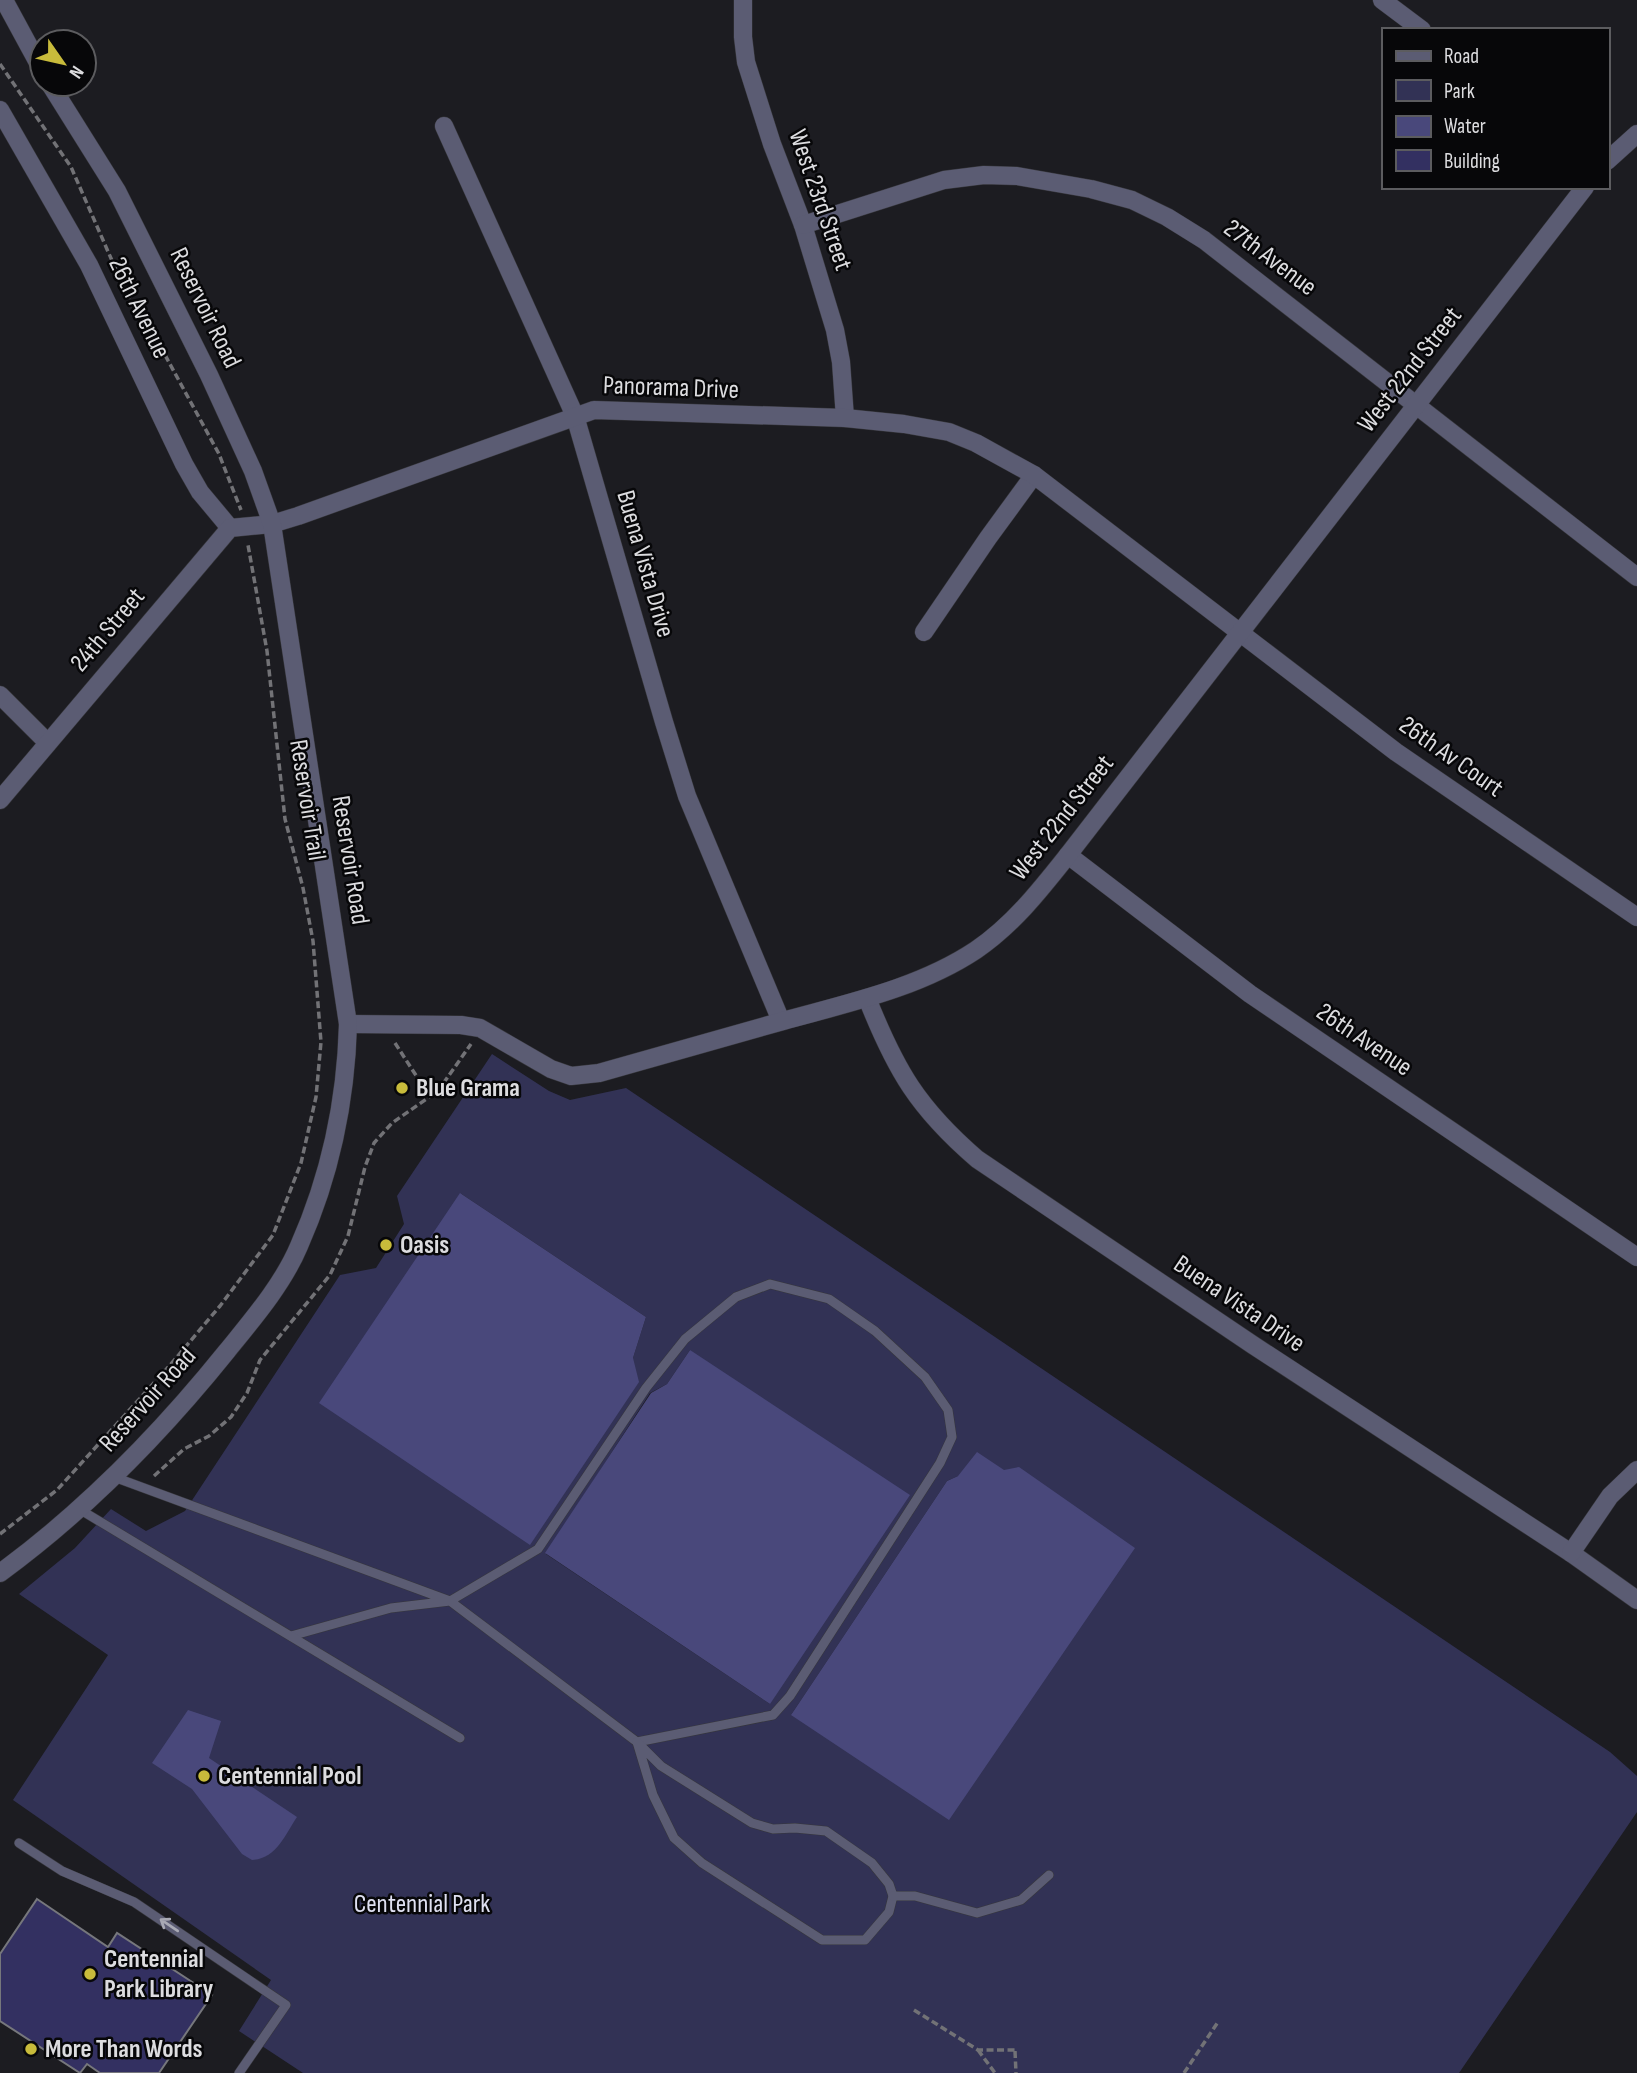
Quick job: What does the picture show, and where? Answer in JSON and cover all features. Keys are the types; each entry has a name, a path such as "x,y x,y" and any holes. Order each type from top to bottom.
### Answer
{"street":[{"path":"4,0 28,44"},
{"name":"West 23rd Street","path":"743,0 746,61 772,144 803,225 835,330 841,362 845,418"},
{"path":"1382,0 1419,28"},
{"name":"Reservoir Road","path":"0,1573 114,1477 181,1409 262,1308 298,1248 318,1198 338,1123 347,1068 348,1024 272,524 253,471 209,375 123,203 59,98"},
{"name":"26th Avenue","path":"0,110 89,265 184,464 200,492 237,527"},
{"name":"Buena Vista Drive","path":"444,126 576,416 687,796 781,1021"},
{"path":"1609,159 1637,134"},
{"name":"27th Avenue","path":"803,225 944,180 984,175 1017,176 1091,189 1132,200 1205,240 1637,577"},
{"name":"West 22nd Street","path":"348,1024 397,1023 480,1028 551,1069 571,1076 599,1073 867,998 937,971 975,950 1014,918 1038,893 1583,189"},
{"name":"Panorama Drive","path":"272,524 594,410 845,418 904,424 948,432 976,443 1034,475 1240,633"},
{"path":"924,632 1034,475"},
{"path":"237,527 272,524"},
{"name":"24th Street","path":"0,800 237,527"},
{"name":"26th Av Court","path":"1240,633 1396,752 1637,917"},
{"path":"0,695 48,743"},
{"name":"26th Avenue","path":"1068,855 1250,994 1637,1257"},
{"name":"Buena Vista Drive","path":"867,998 882,1037 912,1092 946,1133 977,1159 1253,1345 1571,1553 1637,1600"},
{"path":"1571,1553 1610,1496 1637,1469"}],"lane":[{"path":"292,1636 391,1608 450,1601 538,1549 646,1388 685,1339 736,1297 770,1284 829,1299 875,1331 925,1377 948,1410 952,1437 940,1463 790,1696 773,1715 637,1742"},
{"path":"114,1477 450,1601 637,1742 661,1766 752,1823 773,1829 826,1831 872,1863 890,1884 893,1896 889,1912 865,1940 822,1940 702,1863 674,1838 653,1796 637,1742"},
{"path":"79,1508 460,1738"},
{"path":"19,1843 62,1871 134,1902 286,2005 239,2073"},
{"path":"893,1896 915,1896 977,1913 1021,1900 1049,1875"}],"path":[{"name":"Reservoir Trail","path":"0,64 71,167 124,288 159,344 219,454 241,507 237,527 267,651 285,819 303,888 313,941 321,1042 316,1097 301,1163 273,1235 220,1306 171,1364 57,1490 0,1534"},
{"path":"397,1023 395,1044 430,1097"},
{"path":"142,1487 184,1449 209,1436 231,1417 247,1393 260,1360 330,1275 348,1236 365,1167 374,1143 392,1123 430,1097 451,1075 480,1028"},
{"path":"915,2010 978,2050 995,2073"},
{"path":"1184,2073 1218,2022"},
{"path":"978,2050 1017,2050 1016,2073"}],"green space":[{"name":"Centennial Park","path":"492,1054 549,1091 570,1100 626,1088 1610,1752 1637,1776 1637,1812 1459,2073 303,2073 239,2031 271,1980 13,1800 108,1655 19,1594 75,1548 111,1509 146,1531 185,1511 340,1275 376,1268 404,1224 397,1196","holes":["460,1193 646,1317 633,1358","690,1350 770,1704 546,1554 650,1393 667,1384","1004,1470 791,1715 947,1481 958,1476"]}],"water":[{"path":"460,1193 646,1317 633,1358 639,1382 530,1545 319,1403"},
{"path":"690,1350 910,1495 770,1704 545,1553 651,1393 667,1384"},
{"path":"977,1452 1004,1470 1019,1467 1135,1548 949,1820 791,1715 947,1481 958,1476"},
{"name":"Centennial Pool","path":"188,1710 221,1721 209,1758 297,1817 274,1851 260,1859 252,1860 242,1854 192,1789 152,1763"}],"building":[{"name":"Centennial Park Library","path":"37,1899 108,1947 117,1933 212,1995 159,2073 100,2073 87,2064 80,2073 0,2021 0,1954"}],"place":[{"name":"Blue Grama","path":"402,1088"},
{"name":"Oasis","path":"386,1245"},
{"name":"Centennial Pool","path":"204,1776"},
{"name":"Centennial Park Library","path":"90,1974"},
{"name":"More Than Words","path":"31,2049"}]}
